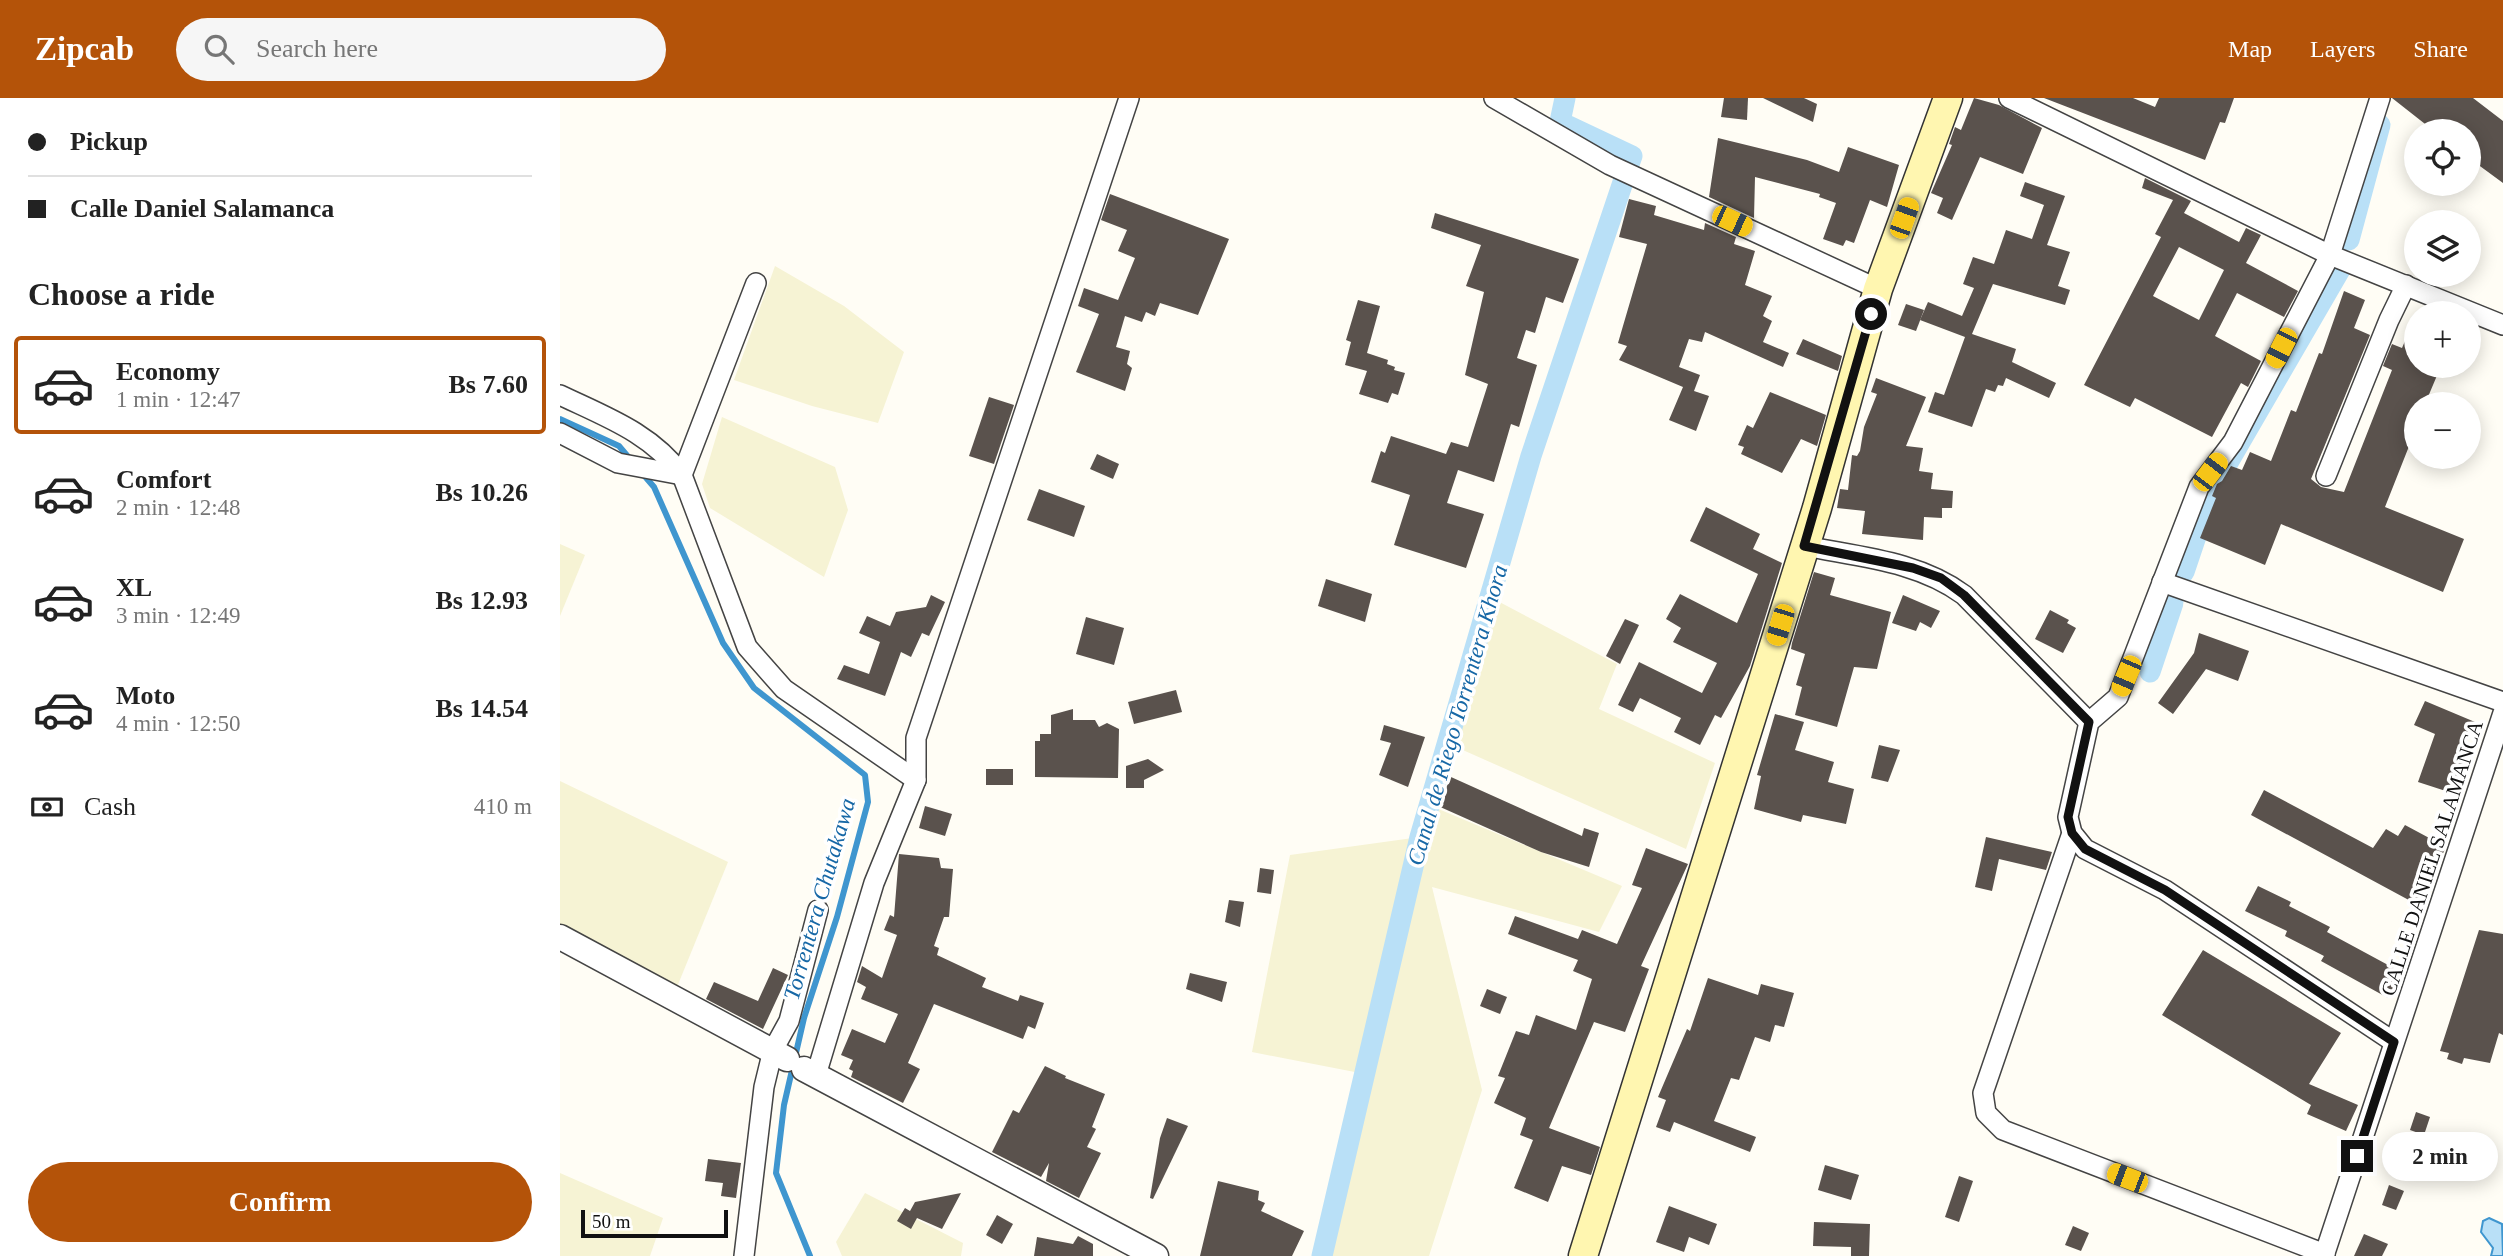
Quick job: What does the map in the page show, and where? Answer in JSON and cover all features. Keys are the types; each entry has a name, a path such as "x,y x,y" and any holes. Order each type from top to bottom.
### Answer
{"main road":[{"path":"1583,1256 1804,546 1878,289 1948,98"}],"street":[{"path":"744,1256 764,1087 795,1063 916,780 916,738 1129,98"},
{"path":"1494,98 1529,106 1610,165 1878,289"},
{"path":"2010,98 2330,255 2404,284"},
{"path":"2380,98 2330,255 2233,442 2199,487 2118,697 2089,722 2068,817 2072,833 2085,849 2165,890 2394,1042"},
{"path":"682,475 756,282"},
{"path":"2326,476 2405,287"},
{"path":"2411,287 2503,325"},
{"path":"560,395 641,433 667,454 682,475 747,647 784,689 916,780"},
{"path":"560,433 618,463 682,475"},
{"path":"1804,546 1913,568 1941,578 1964,595 2089,722"},
{"path":"2162,582 2503,702"},
{"name":"CALLE DANIEL SALAMANCA","path":"2325,1255 2503,713"},
{"path":"2072,833 1983,1093 1986,1113 2003,1130 2325,1255"},
{"path":"795,1063 789,1021 818,909"},
{"path":"560,937 1156,1256"}],"shaded area":[{"path":"775,266 844,306 904,352 878,423 812,406 734,380"},
{"path":"722,417 835,467 848,510 824,577 710,508 702,484"},
{"path":"560,544 585,555 560,616"},
{"path":"1490,597 1617,664 1599,709 1715,763 1686,849 1447,743"},
{"path":"560,781 728,862 677,987 560,927"},
{"path":"1429,805 1622,886 1599,932 1432,887 1482,1090 1429,1256 1322,1256 1365,1074 1252,1052 1290,855 1420,837"},
{"path":"560,1173 663,1218 650,1256 560,1256"},
{"path":"865,1193 963,1243 961,1256 842,1256 836,1242"}],"water":[{"path":"2489,1218 2502,1224 2503,1256 2491,1256 2493,1248 2481,1232 2483,1221"}],"building":[{"path":"1724,98 1748,98 1747,120 1721,117"},
{"path":"1763,98 1804,98 1817,104 1813,122"},
{"path":"1974,98 1999,105 2042,128 2023,174 1980,157 1952,220 1937,213 1943,198 1931,193 1952,145 1949,144 1955,127 1961,130"},
{"path":"2044,98 2133,98 2155,107 2159,98 2234,98 2225,123 2220,122 2205,160"},
{"path":"2392,98 2473,98 2503,121 2503,183 2481,167 2481,119 2419,119"},
{"path":"1718,138 1807,160 1839,172 1848,147 1899,165 1887,207 1870,200 1854,243 1846,240 1843,246 1823,239 1836,203 1819,197 1820,194 1755,177 1754,218 1709,197"},
{"path":"2145,178 2191,201 2184,213 2239,242 2246,228 2261,235 2246,263 2298,291 2284,317 2237,293 2215,336 2261,361 2248,387 2241,383 2212,437 2135,398 2130,407 2084,385 2161,237 2155,234 2173,200 2142,188","holes":["2179,247 2224,270 2199,320 2153,296"]},
{"path":"2025,182 2065,196 2047,245 2070,252 2058,286 2070,290 2065,305 1993,284 1972,334 2016,349 2012,362 2056,383 2049,398 2006,378 2003,386 1998,385 1995,392 1986,389 1972,427 1928,412 1935,392 1944,395 1965,337 1920,320 1928,302 1962,316 1974,288 1963,284 1973,257 1994,264 2006,230 2032,239 2044,205 2020,196"},
{"path":"1110,194 1229,239 1198,315 1160,303 1155,316 1146,312 1142,322 1125,316 1116,347 1130,351 1127,364 1132,368 1125,391 1076,372 1099,314 1078,306 1084,288 1118,300 1135,258 1118,251 1127,230 1101,220"},
{"path":"1629,199 1656,206 1654,215 1704,230 1705,223 1736,237 1734,244 1755,251 1745,285 1772,296 1763,316 1772,321 1763,342 1789,353 1783,367 1705,332 1702,342 1689,339 1679,367 1700,375 1694,391 1709,396 1696,431 1669,420 1683,387 1619,360 1627,346 1618,343 1647,244 1619,237"},
{"path":"1435,213 1579,259 1563,303 1546,297 1535,333 1526,330 1517,358 1537,365 1519,427 1511,424 1494,482 1458,470 1447,503 1484,514 1466,568 1394,545 1410,495 1371,482 1381,451 1385,453 1391,436 1446,454 1451,442 1468,447 1488,384 1465,375 1484,292 1466,286 1481,245 1431,228"},
{"path":"2344,291 2365,300 2354,328 2370,335 2311,479 2321,487 2344,492 2392,370 2383,366 2392,344 2402,348 2404,343 2404,378 2436,378 2430,392 2404,392 2404,459 2385,507 2464,539 2443,592 2281,524 2265,565 2200,538 2216,498 2212,496 2217,484 2222,481 2231,466 2242,470 2250,452 2271,461 2291,410 2296,412 2319,353 2322,354"},
{"path":"1358,300 1380,306 1367,353 1388,360 1387,364 1395,367 1394,370 1405,373 1398,395 1392,393 1388,403 1359,394 1367,371 1345,365 1351,342 1346,340"},
{"path":"1906,304 1924,310 1916,331 1898,325"},
{"path":"1803,339 1842,356 1838,371 1796,354"},
{"path":"1876,378 1926,397 1906,446 1923,448 1919,471 1933,473 1931,489 1953,491 1952,508 1942,508 1942,518 1924,517 1923,540 1862,534 1865,511 1837,508 1840,489 1848,490 1852,455 1857,456 1860,451 1864,427 1877,394 1871,392"},
{"path":"1770,392 1826,415 1817,446 1801,439 1782,473 1741,454 1744,447 1738,445 1747,425 1753,428"},
{"path":"989,397 1014,405 994,464 969,456"},
{"path":"1097,454 1119,464 1113,479 1090,469"},
{"path":"1039,489 1085,506 1074,537 1027,520"},
{"path":"1706,507 1760,534 1753,549 1782,563 1750,666 1721,718 1715,715 1700,745 1674,732 1681,718 1640,698 1633,712 1618,705 1639,662 1702,693 1717,663 1673,642 1681,628 1666,619 1680,594 1737,623 1758,574 1690,541"},
{"path":"1814,572 1835,578 1830,595 1891,612 1877,669 1854,667 1837,727 1795,715 1802,687 1796,685 1805,654 1791,649"},
{"path":"1326,579 1372,594 1365,622 1318,606"},
{"path":"931,595 945,602 929,636 922,633 911,657 901,652 885,696 837,679 844,665 869,674 880,642 859,633 867,616 890,626 896,612 926,607"},
{"path":"1903,595 1940,611 1931,628 1920,622 1916,631 1892,623"},
{"path":"2050,610 2069,620 2067,623 2076,628 2063,653 2035,639"},
{"path":"1086,617 1124,628 1114,665 1076,654"},
{"path":"1625,619 1639,625 1620,664 1606,656"},
{"path":"2199,633 2249,651 2238,681 2206,669 2173,714 2158,703 2194,653"},
{"path":"1176,690 1182,712 1134,724 1128,702"},
{"path":"2425,701 2475,722 2461,754 2468,756 2455,794 2418,782 2435,734 2414,725"},
{"path":"1073,709 1073,720 1095,720 1099,727 1107,723 1119,729 1118,778 1035,777 1035,741 1040,741 1040,734 1051,734 1051,715"},
{"path":"1775,714 1804,722 1795,750 1834,762 1828,782 1854,789 1846,824 1803,815 1801,822 1754,809 1761,776 1757,775"},
{"path":"1384,725 1425,737 1408,787 1379,775 1391,743 1380,740"},
{"path":"1879,745 1900,750 1888,782 1871,778"},
{"path":"1148,759 1164,770 1144,780 1144,788 1126,788 1126,766"},
{"path":"986,769 1013,769 1013,785 986,785"},
{"path":"1451,777 1582,836 1584,828 1599,833 1589,867 1541,852 1438,806"},
{"path":"2264,790 2373,848 2386,829 2398,836 2405,825 2446,847 2418,905 2251,815"},
{"path":"925,806 952,814 945,836 919,828"},
{"path":"1986,837 2052,852 2046,870 1999,859 1992,891 1975,887"},
{"path":"1646,848 1688,864 1641,966 1649,969 1625,1032 1594,1022 1549,1128 1600,1147 1591,1175 1562,1166 1548,1202 1514,1188 1533,1140 1520,1135 1526,1118 1494,1103 1505,1078 1498,1076 1516,1031 1529,1035 1536,1015 1576,1030 1592,979 1573,971 1578,960 1508,934 1515,916 1578,939 1582,930 1617,944 1642,888 1632,885"},
{"path":"899,854 939,858 941,868 953,869 949,917 944,917 934,946 939,948 937,955 986,978 982,987 1018,1001 1020,995 1044,1003 1035,1029 1028,1026 1023,1039 934,1004 908,1063 920,1069 903,1103 851,1077 853,1071 849,1069 853,1060 841,1055 852,1029 885,1043 898,1014 861,999 866,987 857,982 862,966 882,978 897,935 884,930 890,915 894,917"},
{"path":"1260,868 1274,870 1271,894 1257,892"},
{"path":"2258,886 2291,902 2289,906 2330,927 2327,932 2401,972 2388,998 2321,961 2324,956 2285,936 2287,931 2245,911"},
{"path":"1229,900 1244,902 1240,927 1225,922"},
{"path":"2479,930 2503,934 2503,1035 2499,1033 2490,1063 2464,1058 2462,1064 2447,1059 2449,1053 2440,1051"},
{"path":"2203,950 2341,1033 2309,1084 2358,1105 2346,1131 2307,1114 2311,1105 2162,1015"},
{"path":"773,968 788,975 763,1029 706,999 714,982 758,1001"},
{"path":"1190,973 1227,982 1222,1002 1186,989"},
{"path":"1708,978 1758,995 1761,984 1794,993 1784,1027 1775,1025 1770,1042 1755,1037 1739,1080 1731,1078 1714,1121 1756,1137 1750,1152 1674,1122 1670,1132 1656,1127 1666,1100 1658,1097 1687,1029 1690,1031"},
{"path":"1487,989 1507,997 1500,1014 1480,1006"},
{"path":"1045,1066 1066,1076 1065,1078 1105,1094 1092,1127 1096,1129 1087,1147 1101,1153 1079,1198 1046,1181 1049,1163 1041,1177 992,1152 1013,1110 1019,1113"},
{"path":"2416,1112 2430,1117 2424,1135 2410,1130"},
{"path":"1167,1118 1188,1126 1153,1199 1150,1198 1160,1138"},
{"path":"708,1159 741,1163 736,1198 721,1196 723,1183 705,1181"},
{"path":"1825,1165 1859,1175 1851,1200 1818,1190"},
{"path":"1959,1176 1973,1181 1959,1222 1945,1217"},
{"path":"1218,1181 1259,1191 1258,1200 1265,1203 1261,1211 1304,1231 1292,1256 1200,1256"},
{"path":"2389,1185 2404,1191 2396,1210 2382,1205"},
{"path":"961,1193 942,1229 917,1218 911,1229 897,1221 905,1208 910,1211 915,1202"},
{"path":"1669,1206 1717,1224 1709,1245 1689,1237 1684,1252 1656,1242"},
{"path":"997,1215 1013,1224 1002,1244 986,1235"},
{"path":"1814,1222 1870,1224 1869,1256 1851,1256 1851,1247 1813,1246"},
{"path":"2073,1226 2089,1233 2081,1251 2065,1245"},
{"path":"2364,1234 2388,1244 2382,1256 2354,1256"},
{"path":"1078,1236 1093,1244 1093,1256 1034,1256 1037,1237 1073,1244"}],"waterway":[{"name":"Canal de Riego Torrentera Khora","path":"1565,98 1560,122 1632,156 1628,167"},
{"name":"Canal de Riego Torrentera Khora","path":"2349,240 2380,125"},
{"name":"Canal de Riego Torrentera Khora","path":"1322,1256 1420,837 1531,456 1623,182"},
{"name":"Canal de Riego Torrentera Khora","path":"2184,572 2211,492 2341,268"},
{"name":"Torrentera Chutakawa","path":"560,419 619,446 630,459"},
{"name":"Torrentera Chutakawa","path":"642,473 654,487 723,643 754,688 865,775 868,802 837,917 804,1018 784,1105 776,1173 810,1256"},
{"name":"Canal de Riego Torrentera Khora","path":"2150,672 2173,603"}],"route":[{"path":"1871,314 1804,546 1913,568 1941,578 1964,595 2089,722 2068,817 2072,833 2085,849 2165,890 2394,1042 2357,1156"}]}
